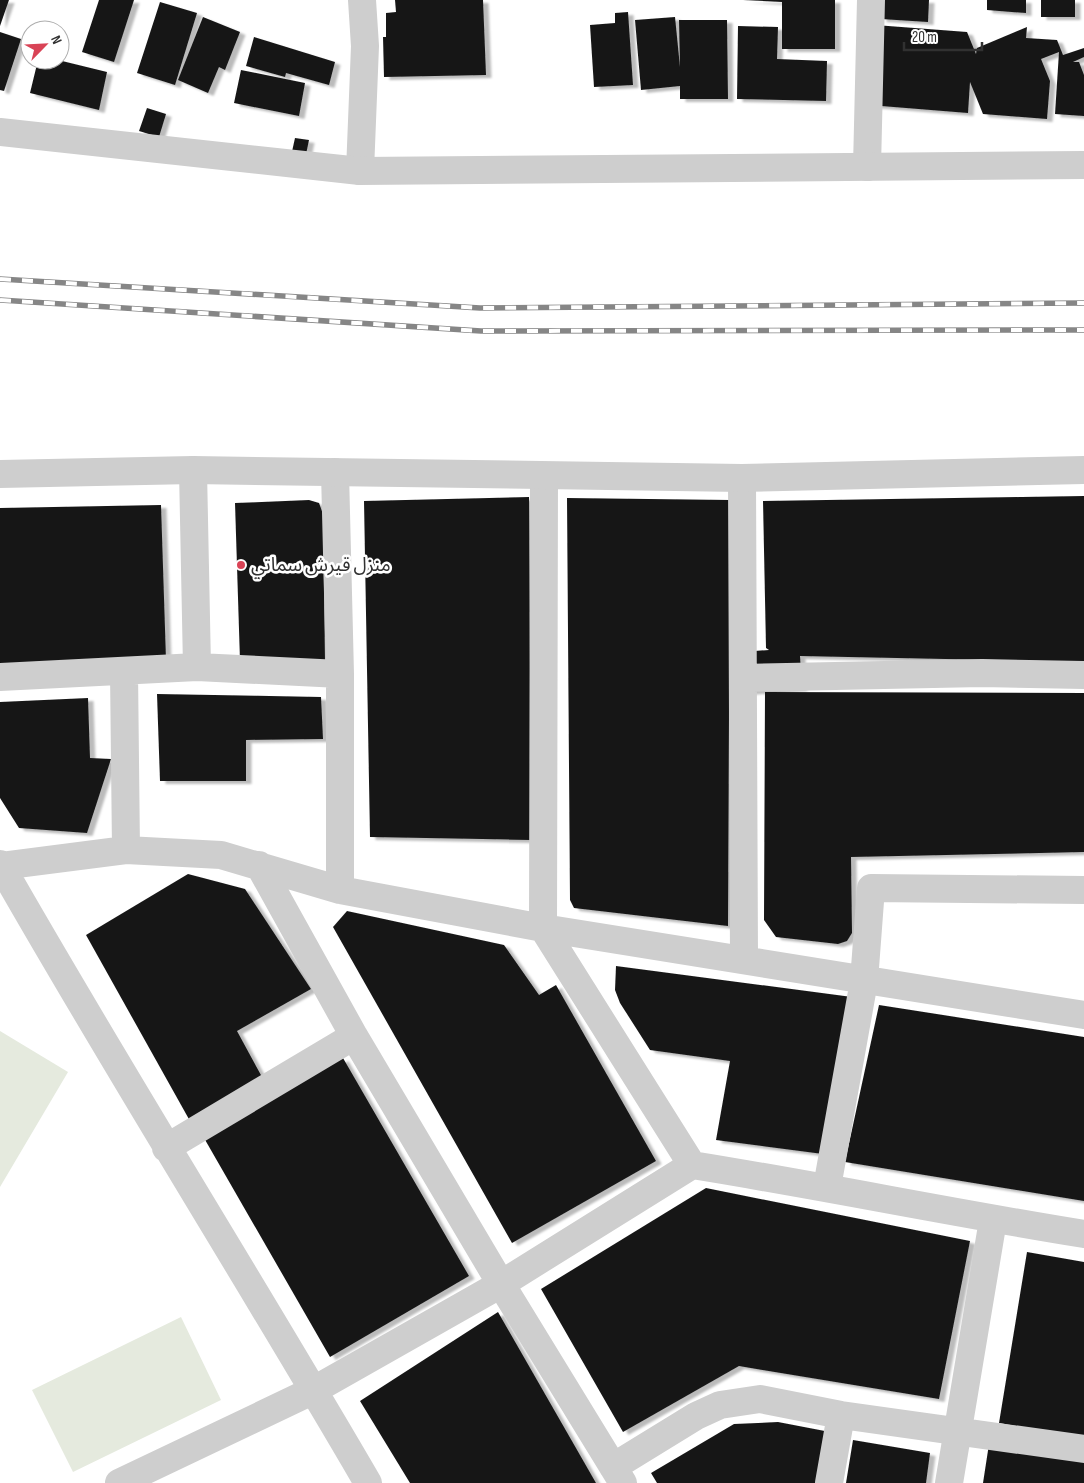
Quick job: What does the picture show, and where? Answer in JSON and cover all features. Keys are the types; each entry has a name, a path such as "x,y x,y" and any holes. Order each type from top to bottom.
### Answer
{"street":[{"path":"360,172 365,46 362,0"},
{"path":"867,167 871,0"},
{"path":"0,132 360,172 1084,165"},
{"path":"193,470 197,667"},
{"path":"0,474 193,470 742,478 1084,470"},
{"path":"335,472 340,674 340,890"},
{"path":"544,476 543,928 692,1165"},
{"path":"742,478 744,958"},
{"path":"0,677 197,667 340,674"},
{"path":"124,671 126,850"},
{"path":"743,678 982,673 1084,674"},
{"path":"368,1483 314,1390 166,1148 1,865 126,850 221,855 340,890 543,928 744,958 864,980 1084,1015"},
{"path":"259,865 354,1036 501,1284 618,1475 696,1416 720,1405 760,1399 841,1415 1084,1449"},
{"path":"827,1187 864,980 871,888 1084,890"},
{"path":"166,1148 354,1036"},
{"path":"119,1483 314,1390 501,1284 692,1165 827,1187 993,1220 1084,1234"},
{"path":"949,1483 993,1220"},
{"path":"830,1483 841,1415"}],"shaded area":[{"path":"0,1031 68,1072 0,1187"},
{"path":"181,1317 221,1400 73,1472 32,1390"}],"building":[{"path":"0,0 9,0 0,26"},
{"path":"99,0 134,0 114,62 82,52"},
{"path":"395,0 483,0 486,75 384,77 383,37 386,37 386,13 396,12"},
{"path":"743,0 835,0 835,49 782,49 782,2"},
{"path":"882,0 929,0 928,22 881,19"},
{"path":"987,0 1026,0 1026,13 987,10"},
{"path":"1041,0 1075,0 1075,17 1041,17"},
{"path":"160,2 197,13 175,85 137,73"},
{"path":"628,12 633,85 594,87 590,25 615,23 615,13"},
{"path":"203,17 240,32 225,70 219,67 208,93 178,80"},
{"path":"675,17 680,67 679,20 727,20 728,99 680,99 680,86 641,90 635,20"},
{"path":"875,25 967,32 976,54 977,48 1027,27 1026,38 1057,40 1063,55 1084,48 1084,57 1073,62 1079,62 1084,75 1084,116 1055,114 1059,52 1041,59 1050,81 1047,119 983,114 970,82 968,113 869,105"},
{"path":"738,26 778,27 777,59 827,61 826,101 737,99"},
{"path":"0,32 20,39 20,42 4,91 0,90"},
{"path":"254,37 335,62 329,85 286,73 285,77 246,66"},
{"path":"70,63 107,72 99,110 30,93 36,70 70,70"},
{"path":"241,70 305,83 299,116 234,103"},
{"path":"147,108 166,114 159,137 139,131"},
{"path":"295,138 309,140 305,159 291,156"},
{"path":"1084,496 1084,662 800,656 802,688 744,692 741,652 769,650 766,648 763,501"},
{"path":"529,497 531,840 370,837 364,501"},
{"path":"567,498 730,500 728,926 574,908 570,900"},
{"path":"309,500 319,503 323,514 325,662 240,661 235,503"},
{"path":"161,505 166,660 0,665 0,508"},
{"path":"765,692 1084,693 1084,852 851,857 852,933 847,941 838,944 776,937 764,920"},
{"path":"157,694 321,697 323,739 246,740 246,781 160,781"},
{"path":"88,698 90,758 111,759 87,833 19,828 0,798 0,702"},
{"path":"188,874 245,889 311,989 237,1031 262,1077 190,1121 86,935"},
{"path":"347,911 504,945 539,995 556,985 656,1161 512,1243 333,927"},
{"path":"616,966 852,997 823,1154 716,1140 730,1061 650,1050 620,1003 615,990"},
{"path":"879,1005 1084,1037 1084,1201 845,1162"},
{"path":"343,1058 469,1276 330,1357 204,1138"},
{"path":"706,1188 970,1241 939,1399 739,1366 623,1432 541,1289"},
{"path":"1027,1252 1084,1262 1084,1438 999,1423"},
{"path":"498,1312 596,1483 410,1483 360,1401"},
{"path":"778,1422 830,1432 820,1483 657,1483 651,1473 734,1424"},
{"path":"853,1440 930,1453 926,1483 846,1483"},
{"path":"989,1444 1084,1461 1084,1483 983,1483"}],"railway":[{"path":"0,279 480,308 1084,303"},
{"path":"0,300 481,331 1084,330"}],"place":[{"name":"منزل قيرش سماتي","path":"241,565"}]}
